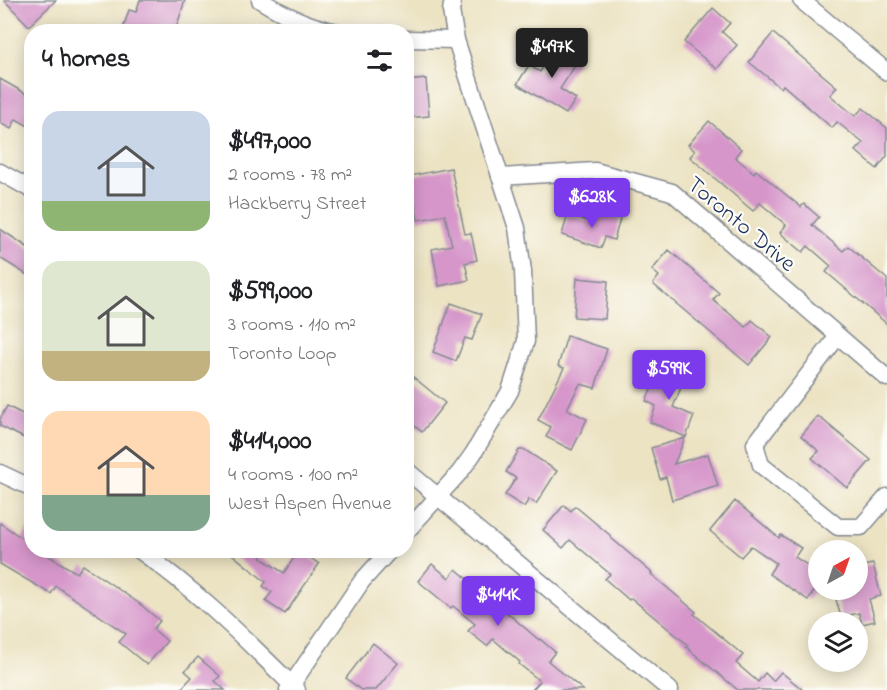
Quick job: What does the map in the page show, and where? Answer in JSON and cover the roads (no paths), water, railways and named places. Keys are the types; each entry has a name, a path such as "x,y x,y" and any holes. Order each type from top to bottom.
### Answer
{"street":[{"path":"260,0 280,13 310,24"},
{"path":"414,524 439,497 473,454 510,391 526,341 523,271 517,228 456,40 451,11 453,0"},
{"path":"801,0 887,72"},
{"path":"414,39 456,40"},
{"name":"Toronto Drive","path":"501,177 595,171 672,192 887,378"},
{"path":"0,172 24,186"},
{"path":"838,336 755,444 761,465 838,527 861,527 887,497"},
{"path":"0,473 24,484"},
{"path":"414,477 670,690"},
{"path":"150,558 204,600 292,688 362,581 383,558"}]}
